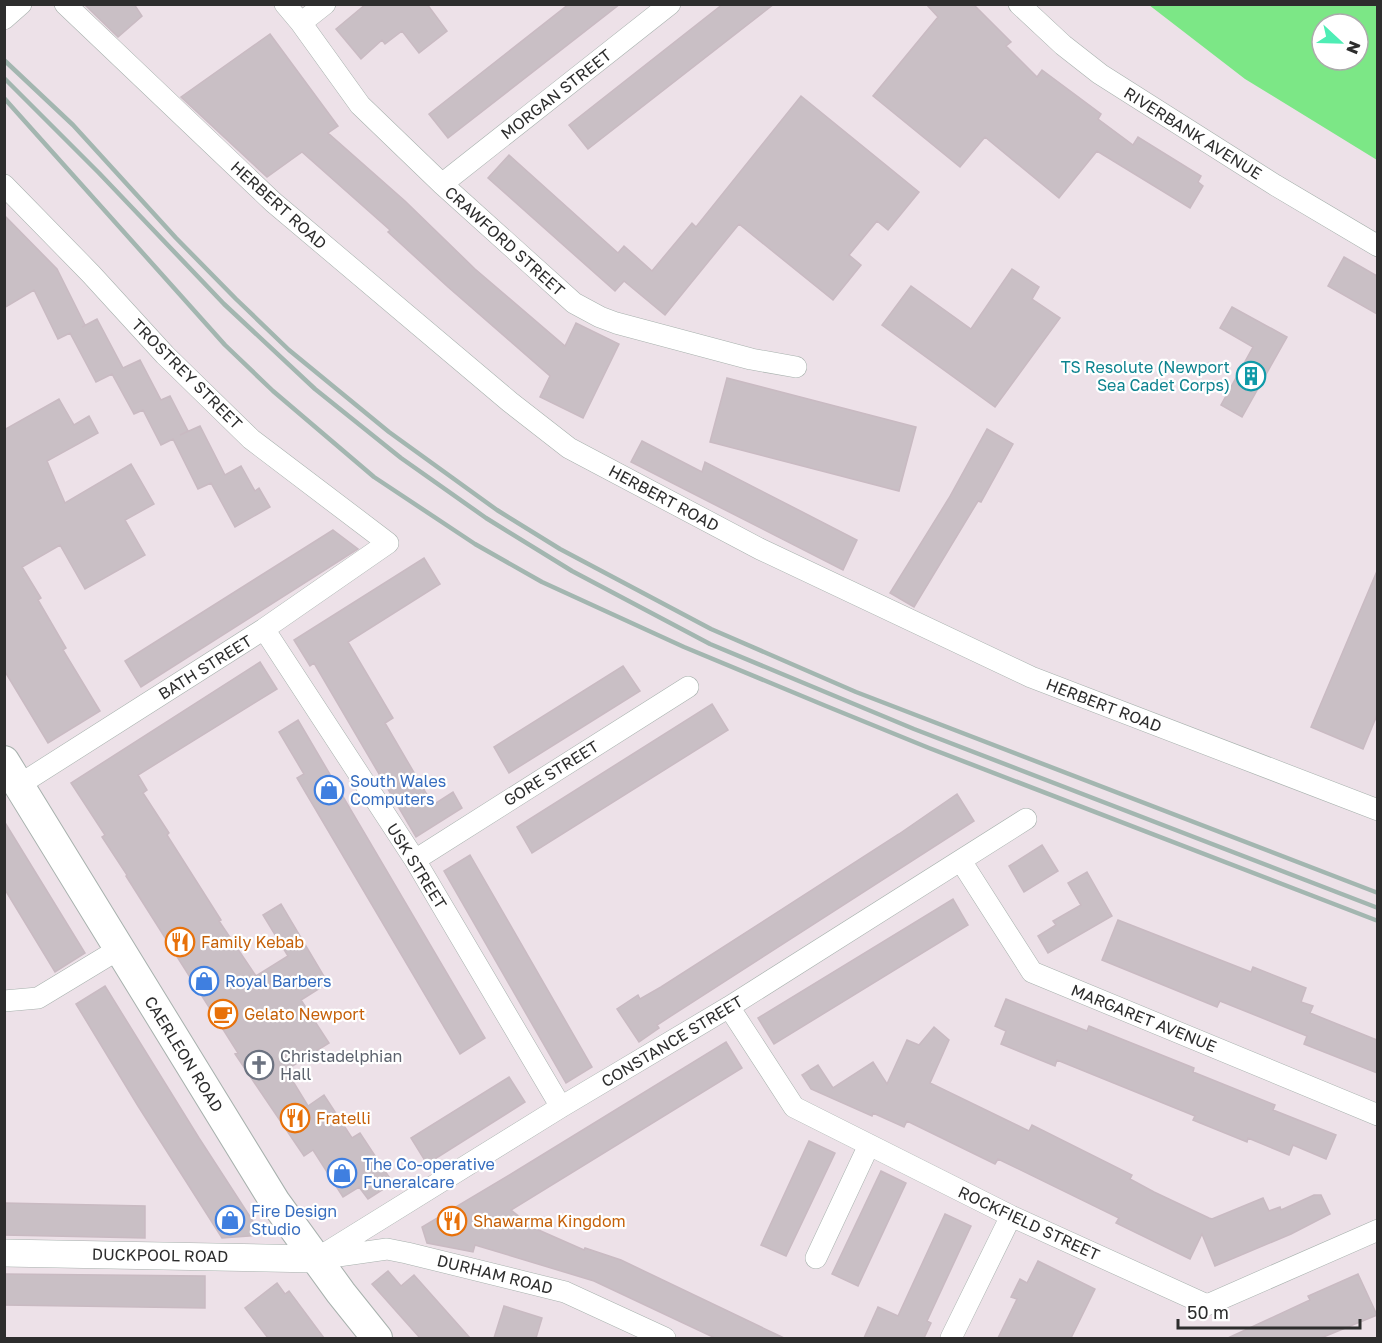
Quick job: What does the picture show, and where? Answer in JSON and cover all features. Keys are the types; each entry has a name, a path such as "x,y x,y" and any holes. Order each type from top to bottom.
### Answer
{"main road":[{"name":"CAERLEON ROAD","path":"12,773 270,1193 316,1259 377,1338"}],"street":[{"path":"4,20 21,4"},
{"name":"HERBERT ROAD","path":"64,4 273,202 510,402 569,448 760,549 1030,677 1377,810"},
{"name":"CRAWFORD STREET","path":"285,4 360,105 442,184 574,303 600,317 751,359 796,367"},
{"path":"301,23 325,4"},
{"name":"MORGAN STREET","path":"442,184 670,4"},
{"name":"RIVERBANK AVENUE","path":"1019,4 1063,45 1100,74 1275,185 1377,246"},
{"name":"TROSTREY STREET","path":"4,185 91,274 165,355 251,439 388,543"},
{"name":"BATH STREET","path":"12,773 264,630 388,543"},
{"name":"USK STREET","path":"264,630 415,860 561,1107"},
{"name":"GORE STREET","path":"415,860 688,687"},
{"name":"CONSTANCE STREET","path":"316,1259 561,1107 729,1007 1026,819"},
{"name":"MARGARET AVENUE","path":"961,861 1032,972 1377,1115"},
{"path":"4,1001 38,998 119,949"},
{"name":"ROCKFIELD STREET","path":"729,1007 794,1107 1011,1216 1207,1305 1377,1230"},
{"path":"816,1258 869,1145"},
{"path":"951,1338 1011,1216"},
{"name":"DURHAM ROAD","path":"316,1259 387,1249 407,1253 565,1292 665,1338"},
{"name":"DUCKPOOL ROAD","path":"4,1253 316,1259"}],"shaded area":[{"path":"1149,5 1377,5 1377,160 1245,79"}],"building":[{"path":"84,4 134,4 142,16 118,37"},
{"path":"366,4 427,4 447,31 419,53 402,31 385,44 382,40 361,59 336,29"},
{"path":"569,4 620,4 448,138 429,114"},
{"path":"723,4 774,4 588,149 569,125"},
{"path":"926,4 973,4 1011,42 1006,46 1037,77 1042,70 1101,114 1098,119 1133,145 1138,137 1201,176 1198,182 1203,186 1190,208 1097,151 1059,198 985,137 960,167 873,96 938,17"},
{"path":"270,34 338,126 328,133 405,201 475,269 565,346 576,323 619,344 583,418 540,397 550,376 448,287 388,232 390,230 302,152 267,177 181,97"},
{"path":"801,96 919,192 888,230 877,221 849,255 861,265 833,300 739,224 665,315 624,281 615,291 488,178 509,155 618,253 624,246 652,271 692,223 696,227"},
{"path":"4,215 57,269 85,325 82,327 97,319 123,368 140,360 161,400 170,396 188,431 180,435 200,426 225,475 241,466 255,491 259,488 270,507 235,527 211,483 198,489 173,439 161,445 143,410 134,414 112,374 96,382 70,333 58,339 34,290 4,308"},
{"path":"1344,257 1377,276 1377,314 1328,286"},
{"path":"1012,269 1039,287 1032,299 1060,318 995,407 882,325 911,286 971,329"},
{"name":"TS Resolute (Newport Sea Cadet Corps)","path":"1232,307 1287,337 1242,417 1221,405 1253,347 1220,328"},
{"path":"727,378 916,427 899,491 710,442"},
{"path":"59,399 74,425 89,416 98,433 47,461 65,503 131,464 154,504 125,520 145,555 85,589 60,545 22,567 41,598 38,600 66,648 63,650 100,711 48,743 4,670 4,430"},
{"path":"987,429 1013,444 981,502 978,501 914,607 890,593 949,498"},
{"path":"642,441 702,472 705,462 857,540 843,570 631,462"},
{"path":"333,530 358,549 141,687 125,661"},
{"path":"424,558 440,584 348,642 393,718 385,723 433,805 453,792 462,808 416,837 314,663 310,666 294,640"},
{"path":"1377,571 1377,715 1363,749 1311,727"},
{"path":"260,662 277,689 138,775 147,790 143,793 169,833 167,835 221,920 219,921 256,976 288,956 263,915 281,904 328,983 301,1000 329,1043 286,1070 308,1106 324,1095 352,1138 360,1133 393,1183 368,1199 359,1187 343,1197 313,1150 304,1156 235,1054 238,1053 126,876 102,837 105,835 71,783"},
{"path":"623,666 640,691 509,773 494,747"},
{"path":"712,704 728,730 532,853 517,827"},
{"path":"298,720 485,1038 460,1054 297,778 304,774 279,732"},
{"path":"957,794 974,821 657,1025 659,1028 639,1042 617,1009 638,995 640,999 661,987 899,834"},
{"path":"4,821 85,953 55,972 4,888"},
{"path":"1042,845 1058,871 1024,892 1009,866"},
{"path":"470,855 592,1067 566,1083 444,871"},
{"path":"1087,872 1112,916 1048,953 1038,936 1056,925 1053,921 1081,905 1068,883"},
{"path":"953,899 968,925 774,1044 758,1018"},
{"path":"1118,920 1251,972 1253,967 1306,988 1301,1002 1313,1006 1310,1013 1377,1040 1377,1073 1304,1044 1307,1036 1220,1001 1217,1007 1102,960"},
{"path":"105,986 262,1235 222,1238 138,1106 76,1004"},
{"path":"1006,999 1087,1031 1089,1026 1194,1068 1193,1072 1275,1105 1273,1110 1336,1135 1326,1159 1293,1145 1289,1155 1248,1138 1247,1142 1193,1120 1195,1116 1057,1060 1055,1066 1001,1044 1006,1031 995,1026"},
{"path":"934,1027 949,1040 930,1083 1029,1131 1032,1125 1132,1175 1130,1179 1154,1192 1209,1218 1212,1219 1263,1198 1269,1211 1280,1207 1281,1210 1314,1195 1321,1195 1330,1214 1291,1234 1215,1266 1202,1234 1190,1259 1116,1223 1119,1218 998,1159 995,1164 907,1121 904,1127 873,1113 872,1116 811,1089 802,1075 818,1065 833,1088 873,1062 887,1084 907,1040 919,1045"},
{"path":"726,1042 742,1068 511,1210 534,1228 584,1250 585,1248 621,1260 784,1338 715,1338 594,1281 475,1245 473,1252 427,1243 422,1227"},
{"path":"509,1077 525,1102 427,1164 411,1138"},
{"path":"809,1141 835,1153 786,1256 761,1245"},
{"path":"881,1171 906,1183 858,1286 832,1274"},
{"path":"4,1203 145,1206 145,1238 4,1235"},
{"path":"945,1214 971,1226 927,1321 931,1323 924,1338 864,1338 878,1307 898,1316"},
{"path":"1038,1261 1095,1289 1071,1338 998,1338 1017,1299 1011,1297 1020,1279 1027,1283"},
{"path":"388,1271 401,1286 414,1275 470,1338 420,1338 372,1284"},
{"path":"4,1274 205,1276 205,1308 4,1305"},
{"path":"1358,1274 1377,1315 1321,1338 1228,1338 1310,1300 1308,1296"},
{"path":"277,1283 285,1294 289,1291 324,1338 268,1338 245,1308"},
{"path":"504,1306 542,1318 536,1338 494,1338"}],"railway":[{"path":"4,60 73,125 176,238 289,350 389,432 497,510 560,549 711,629 856,692 1378,893"},
{"path":"4,78 99,173 224,304 315,389 401,458 486,518 572,571 710,644 914,729 1378,908"},
{"path":"4,98 225,345 273,391 374,477 475,544 542,582 684,647 929,748 1378,921"}],"place":[{"name":"TS Resolute (Newport Sea Cadet Corps)","path":"1251,376"},
{"name":"South Wales Computers","path":"329,790"},
{"name":"Family Kebab","path":"180,942"},
{"name":"Royal Barbers","path":"204,981"},
{"name":"Gelato Newport","path":"223,1014"},
{"name":"Christadelphian Hall","path":"259,1065"},
{"name":"Fratelli","path":"295,1118"},
{"name":"The Co-operative Funeralcare","path":"342,1173"},
{"name":"Fire Design Studio","path":"230,1220"},
{"name":"Shawarma Kingdom","path":"452,1221"}]}
